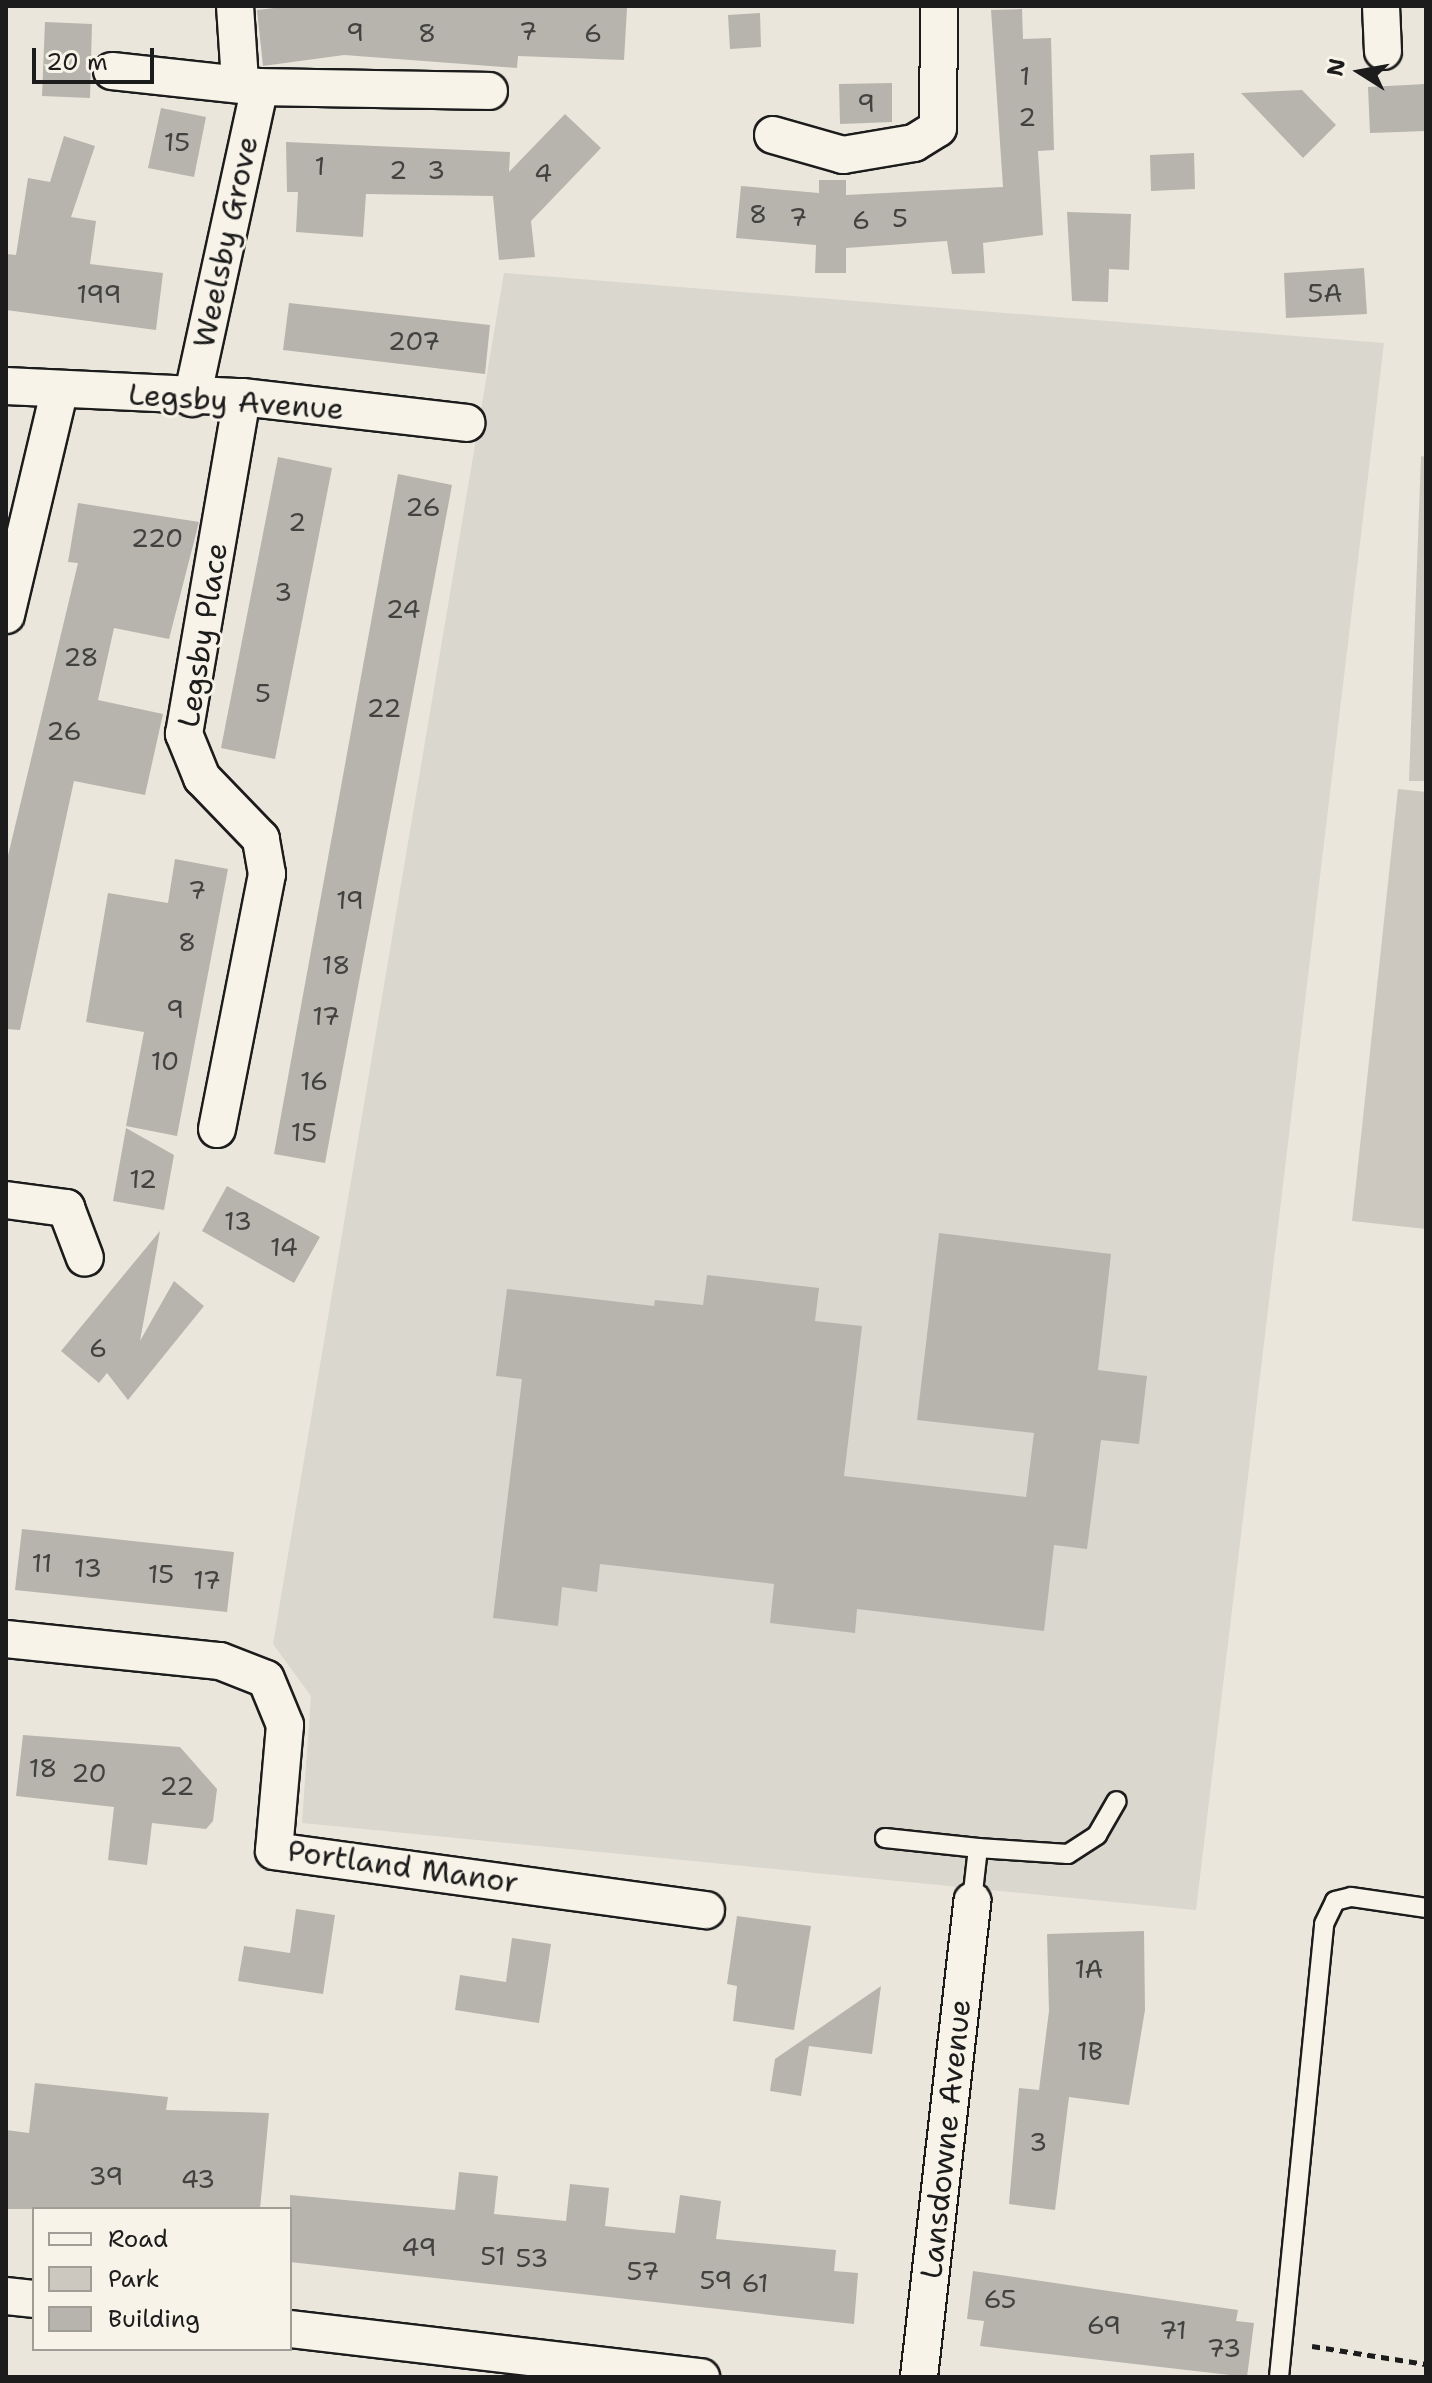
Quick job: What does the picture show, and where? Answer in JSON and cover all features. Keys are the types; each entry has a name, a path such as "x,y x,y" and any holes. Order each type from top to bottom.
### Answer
{"street":[{"name":"Weelsby Grove","path":"192,398 250,84 235,6"},
{"path":"773,135 843,155 914,143 938,128 944,103 939,6"},
{"path":"1381,6 1383,51"},
{"path":"111,72 250,84 489,91"},
{"name":"Legsby Avenue","path":"6,386 59,392 242,397 466,423"},
{"path":"6,615 59,392"},
{"name":"Legsby Place","path":"217,1129 267,874 261,839 202,778 184,734 242,397"},
{"path":"6,1200 66,1208 85,1258"},
{"name":"Portland Manor","path":"6,1639 220,1661 266,1679 280,1701 285,1725 274,1851 706,1910"},
{"name":"Lansdowne Avenue","path":"919,2377 972,1901"},
{"path":"6,2296 32,2299"},
{"path":"292,2329 701,2377"}],"lane":[{"path":"885,1838 1068,1854 1097,1835 1117,1801"},
{"path":"972,1901 978,1848"},
{"path":"1279,2377 1324,1924 1335,1901 1351,1897 1426,1908"}],"path":[{"path":"1307,2356 1313,2346 1426,2364"}],"shaded area":[{"path":"504,273 1384,343 1196,1910 302,1823 311,1696 273,1644"}],"green space":[{"path":"1421,456 1426,457 1426,781 1409,781"},
{"path":"1398,789 1426,792 1426,1229 1352,1221"}],"building":[{"path":"291,6 627,8 624,60 518,56 517,68 344,55 263,66 257,10"},
{"path":"1022,9 1023,39 1051,38 1054,150 1038,151 1043,235 983,243 985,273 952,274 947,241 846,248 846,273 815,273 816,245 736,238 741,186 819,193 819,180 846,180 846,195 1003,187 991,10"},
{"path":"760,13 761,47 730,49 728,15"},
{"path":"45,22 92,24 90,98 42,96"},
{"path":"892,83 892,122 840,124 839,84"},
{"path":"1426,84 1426,131 1370,133 1368,87"},
{"path":"1302,90 1336,125 1303,158 1241,93"},
{"path":"161,108 206,117 194,177 148,168"},
{"path":"565,114 601,148 531,221 535,257 499,260 493,196 366,194 363,237 296,232 298,192 287,192 286,142 510,152 509,172"},
{"path":"64,136 95,146 71,217 96,221 90,264 163,273 156,330 6,310 6,254 16,255 28,178 50,182"},
{"path":"1194,153 1195,189 1151,191 1150,155"},
{"path":"1067,212 1131,214 1129,270 1109,269 1108,302 1072,301"},
{"path":"1364,268 1367,314 1286,318 1284,273"},
{"path":"289,303 490,325 485,374 283,350"},
{"path":"278,457 332,468 275,759 221,748"},
{"path":"398,474 452,485 325,1163 274,1154"},
{"path":"78,503 199,522 169,639 114,628 98,700 163,714 145,795 74,781 20,1030 6,1029 6,864 78,563 68,562"},
{"path":"175,859 228,869 177,1136 126,1126 144,1032 86,1022 108,893 168,903"},
{"path":"126,1128 174,1155 164,1210 113,1201"},
{"path":"227,1186 320,1237 294,1283 202,1231"},
{"path":"160,1231 140,1341 174,1281 204,1306 128,1400 107,1373 99,1383 61,1351"},
{"path":"939,1233 1111,1254 1098,1370 1147,1376 1139,1444 1101,1440 1087,1549 1054,1545 1044,1631 857,1609 855,1633 770,1623 774,1584 600,1564 597,1592 562,1587 558,1626 493,1618 522,1379 496,1376 507,1289 654,1306 655,1300 703,1305 707,1275 819,1288 815,1321 862,1326 844,1476 1026,1497 1034,1433 917,1420"},
{"path":"22,1529 234,1552 227,1612 15,1590"},
{"path":"23,1735 180,1747 217,1789 213,1821 206,1829 152,1823 147,1865 108,1860 114,1807 16,1796"},
{"path":"296,1909 335,1915 323,1994 238,1981 244,1946 290,1953"},
{"path":"737,1916 811,1926 794,2030 733,2021 737,1986 727,1984"},
{"path":"1144,1931 1145,2010 1129,2105 1069,2097 1055,2210 1009,2204 1019,2088 1039,2090 1049,2011 1047,1934"},
{"path":"512,1938 551,1944 539,2023 455,2010 460,1975 506,1982"},
{"path":"881,1986 872,2054 809,2046 801,2096 770,2091 775,2059"},
{"path":"35,2083 168,2097 166,2110 269,2113 260,2207 6,2209 6,2130 29,2133"},
{"path":"459,2172 498,2176 494,2214 566,2221 570,2184 609,2188 605,2226 675,2233 680,2195 721,2201 716,2239 836,2250 834,2271 858,2273 854,2324 292,2262 290,2195 455,2210"},
{"path":"973,2271 1238,2310 1236,2321 1254,2323 1247,2377 980,2346 984,2321 967,2319"}]}
